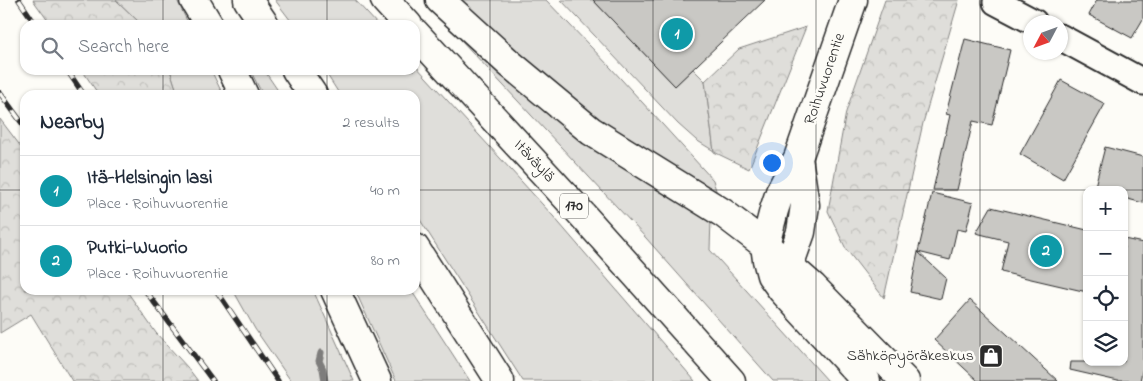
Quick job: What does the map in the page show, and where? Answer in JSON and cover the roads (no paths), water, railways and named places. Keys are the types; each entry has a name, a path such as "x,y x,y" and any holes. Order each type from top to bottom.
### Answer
{"main road":[{"path":"194,0 206,20"},
{"path":"248,0 262,20"},
{"path":"385,0 403,20"},
{"path":"440,0 509,63 590,131 724,213 765,244 813,287 905,381"},
{"name":"Roihuvuorentie","path":"852,0 798,158 780,192 765,244 771,274 782,290 866,381"},
{"name":"Itäväylä","path":"420,38 569,200 730,381"},
{"path":"234,75 242,90"},
{"path":"299,75 310,90"},
{"name":"Roihuvuorentie","path":"789,266 801,232 805,204 798,158"},
{"path":"420,256 500,381"},
{"path":"337,295 377,381"}],"street":[{"path":"996,2 1023,16"},
{"path":"1068,41 1143,82"}],"waterway":[{"path":"321,353 319,361 323,369 325,381"}],"railway":[{"path":"19,0 33,20"},
{"path":"70,75 81,90"},
{"path":"0,93 20,120"},
{"path":"149,295 213,381"},
{"path":"219,295 278,381"}],"place":[{"name":"Itä-Helsingin lasi","path":"677,34"},
{"name":"Putki-Wuorio","path":"1046,251"},
{"name":"Sähköpyöräkeskus","path":"991,356"}]}
